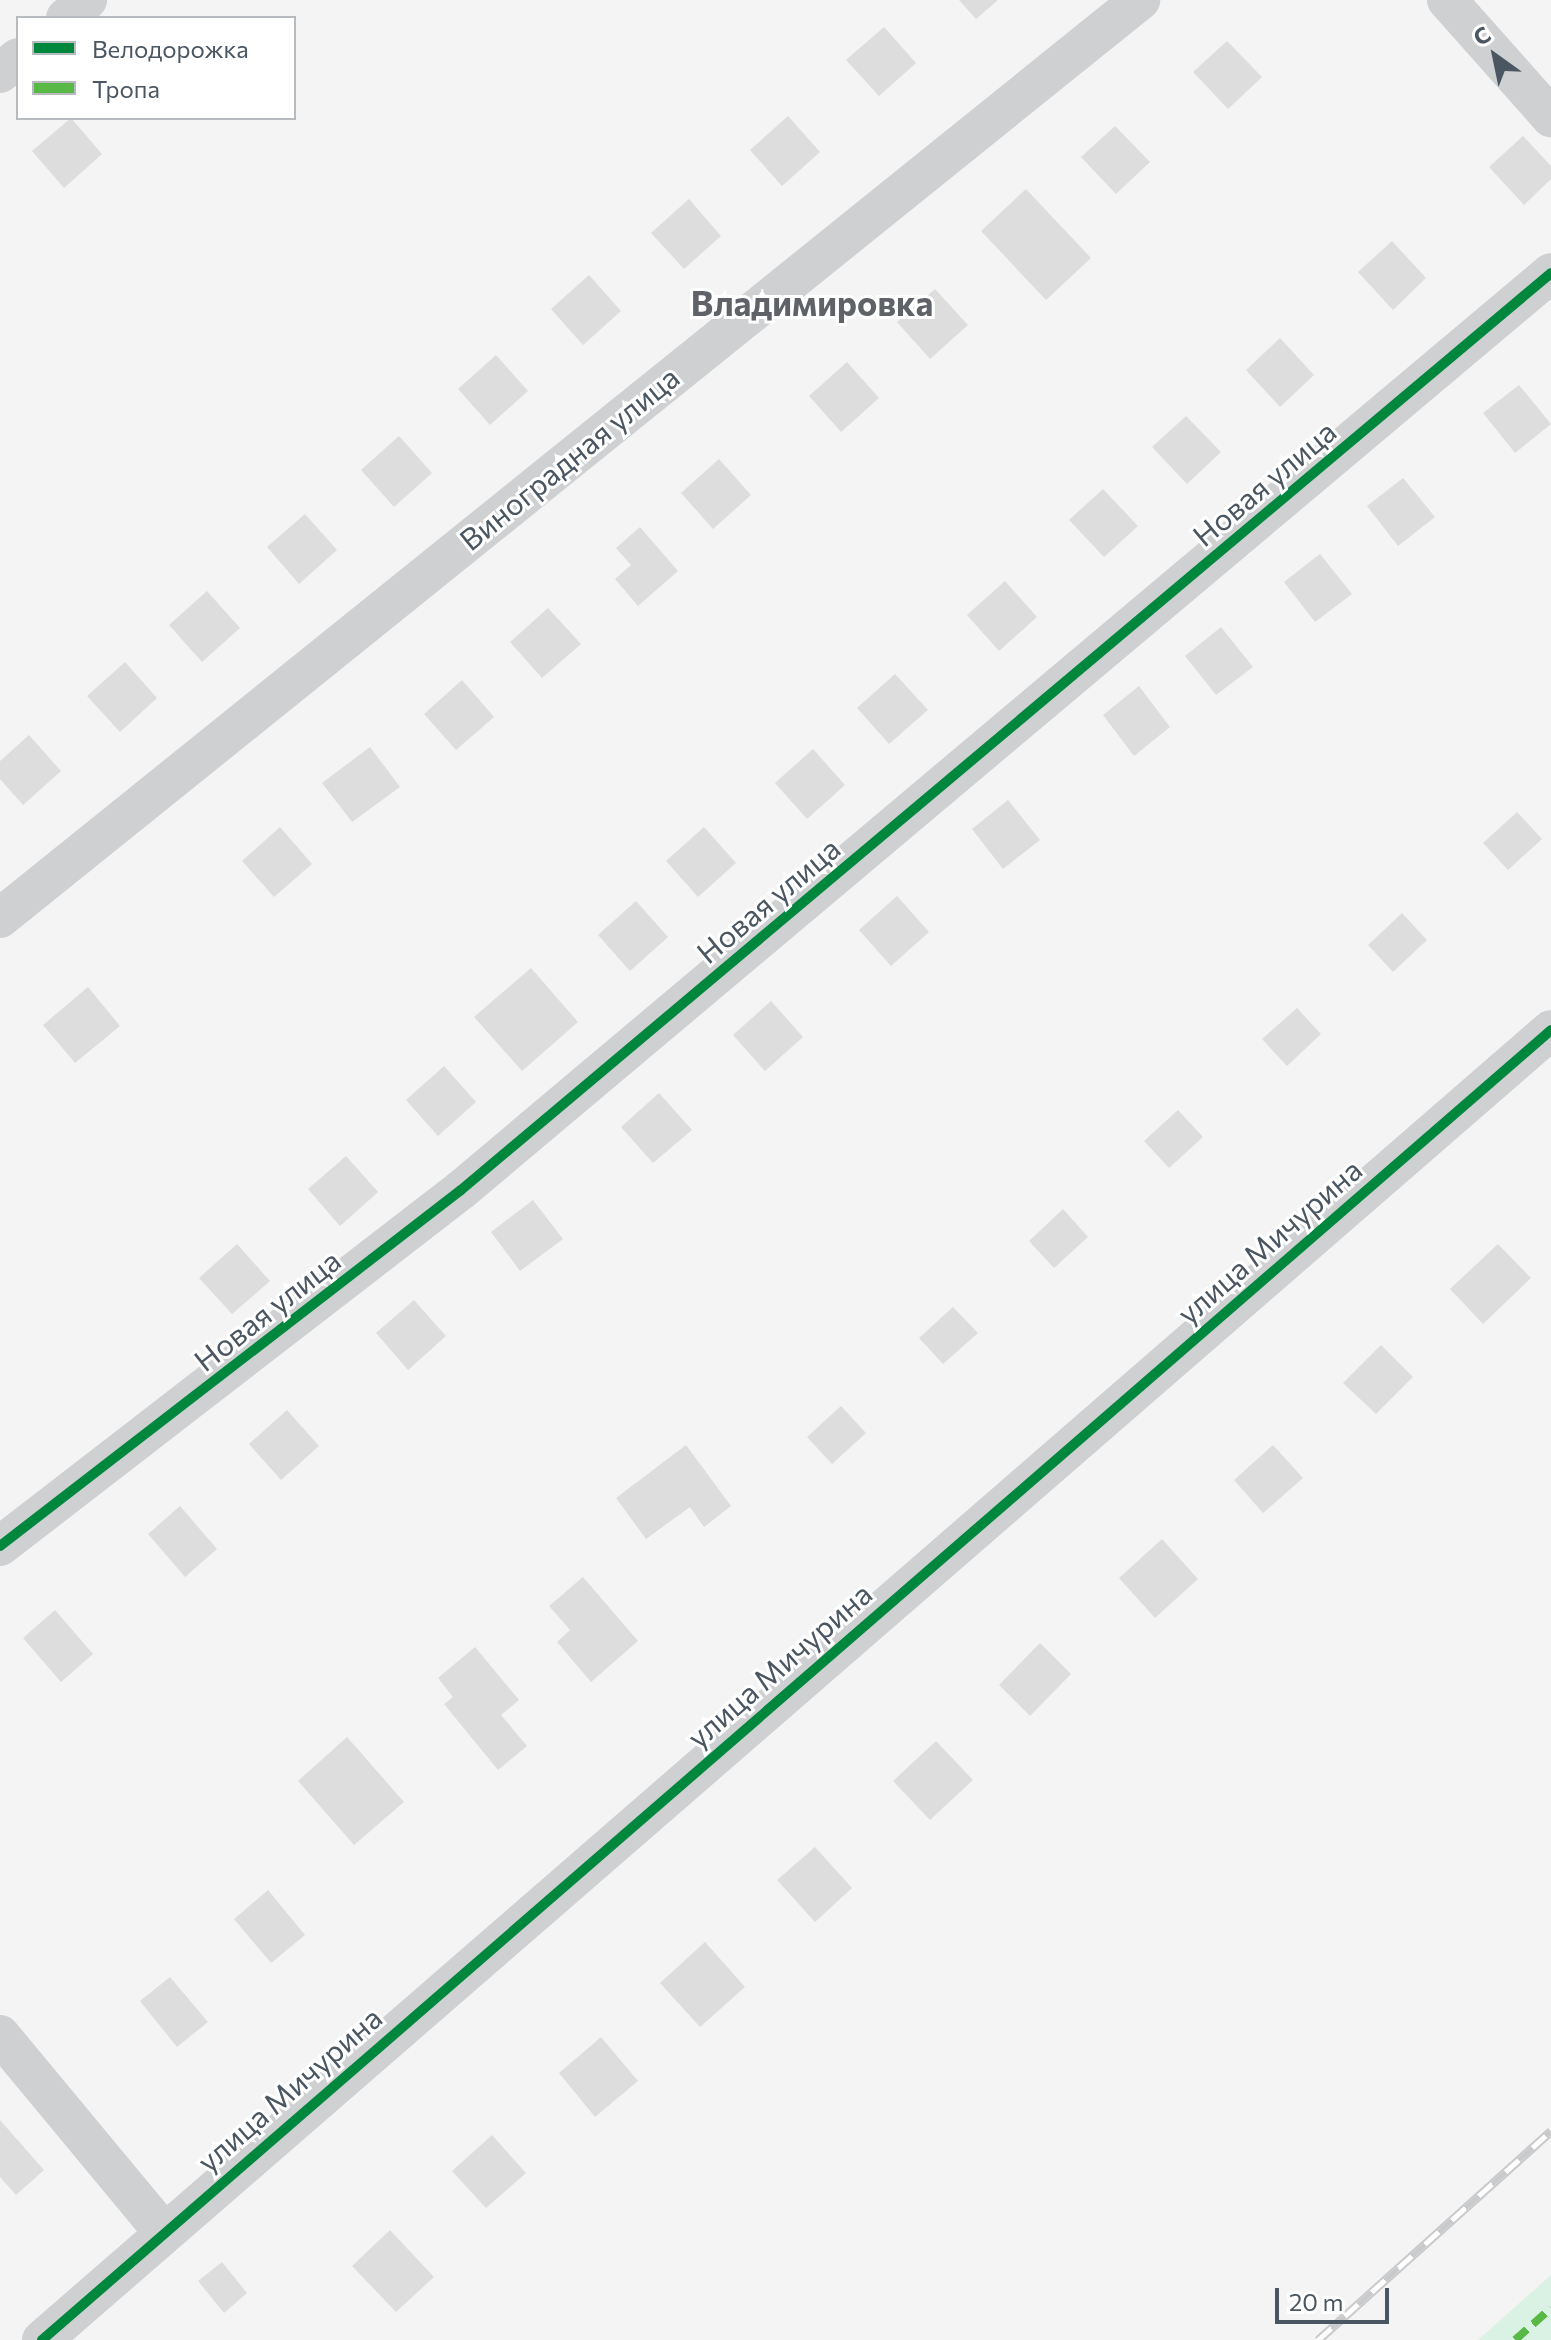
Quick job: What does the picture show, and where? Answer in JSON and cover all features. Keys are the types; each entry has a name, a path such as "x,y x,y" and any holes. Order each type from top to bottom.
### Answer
{"street":[{"path":"68,16 87,0"},
{"name":"Виноградная улица","path":"0,918 1140,0"},
{"path":"1447,0 1551,117"},
{"path":"0,73 16,60"},
{"name":"Новая улица","path":"0,1546 461,1190 1551,273"},
{"name":"улица Мичурина","path":"42,2340 162,2230 1551,1030"},
{"path":"0,2035 162,2230"}],"green space":[{"path":"1551,2275 1551,2340 1478,2340"}],"building":[{"path":"959,0 998,0 976,19"},
{"path":"884,27 916,63 879,96 846,60"},
{"path":"1227,41 1262,77 1228,109 1193,72"},
{"path":"788,116 820,152 782,186 750,150"},
{"path":"69,120 73,120 102,154 64,188 32,151"},
{"path":"1115,126 1150,162 1116,194 1081,157"},
{"path":"1523,136 1551,166 1551,179 1524,205 1489,167"},
{"path":"1026,189 1091,258 1046,300 981,231"},
{"path":"689,199 721,236 684,269 651,233"},
{"path":"1392,241 1426,278 1393,310 1358,272"},
{"path":"589,275 621,311 583,345 551,309"},
{"path":"935,289 968,325 930,359 897,322"},
{"path":"1280,338 1314,375 1280,407 1246,370"},
{"path":"496,355 528,391 490,425 458,389"},
{"path":"847,362 879,398 841,432 809,396"},
{"path":"1519,385 1551,424 1515,453 1483,413"},
{"path":"1186,416 1221,452 1187,484 1152,447"},
{"path":"399,436 432,473 394,507 361,470"},
{"path":"719,459 751,495 713,529 681,493"},
{"path":"1403,478 1435,517 1398,546 1367,506"},
{"path":"1103,489 1138,526 1104,557 1069,520"},
{"path":"305,514 337,550 299,584 267,547"},
{"path":"640,527 678,571 638,606 615,579 631,565 616,548"},
{"path":"1320,554 1352,594 1315,622 1284,582"},
{"path":"1005,581 1037,617 999,651 967,615"},
{"path":"207,591 240,628 202,662 169,625"},
{"path":"548,608 581,644 542,678 510,642"},
{"path":"1221,627 1253,667 1216,695 1185,656"},
{"path":"125,662 157,698 120,732 87,696"},
{"path":"895,674 928,710 889,744 857,708"},
{"path":"462,680 494,717 456,750 424,714"},
{"path":"1139,686 1170,727 1134,756 1103,715"},
{"path":"29,735 61,771 23,805 0,779 0,761"},
{"path":"370,747 400,787 352,822 322,783"},
{"path":"813,749 845,785 807,819 775,783"},
{"path":"1008,800 1040,840 1003,869 972,829"},
{"path":"1517,812 1542,839 1508,870 1483,843"},
{"path":"280,827 312,864 274,897 242,861"},
{"path":"704,827 736,863 698,897 666,861"},
{"path":"897,896 929,932 891,966 859,930"},
{"path":"636,901 668,937 630,971 598,935"},
{"path":"1402,913 1427,940 1393,972 1368,945"},
{"path":"531,968 578,1022 522,1071 474,1017"},
{"path":"88,987 120,1026 75,1063 43,1025"},
{"path":"771,1001 803,1037 765,1071 733,1035"},
{"path":"1297,1008 1321,1034 1287,1066 1262,1039"},
{"path":"444,1066 476,1102 438,1136 406,1100"},
{"path":"659,1093 692,1130 653,1163 621,1127"},
{"path":"1178,1110 1203,1137 1169,1168 1144,1141"},
{"path":"346,1156 378,1192 340,1226 308,1189"},
{"path":"533,1200 563,1239 520,1271 491,1232"},
{"path":"1063,1209 1088,1237 1054,1268 1029,1241"},
{"path":"237,1244 270,1281 232,1314 199,1278"},
{"path":"1498,1244 1531,1278 1483,1324 1450,1289"},
{"path":"414,1300 446,1336 408,1370 376,1333"},
{"path":"953,1307 978,1333 943,1364 919,1338"},
{"path":"1381,1345 1413,1377 1376,1414 1343,1383"},
{"path":"841,1406 866,1433 832,1464 807,1437"},
{"path":"287,1410 319,1446 281,1480 249,1444"},
{"path":"686,1445 731,1506 704,1527 690,1507 646,1539 616,1498"},
{"path":"1273,1445 1303,1478 1263,1513 1234,1480"},
{"path":"180,1506 217,1549 185,1577 148,1534"},
{"path":"1162,1539 1198,1579 1155,1618 1119,1578"},
{"path":"583,1577 638,1641 591,1682 557,1642 570,1630 549,1606"},
{"path":"55,1610 93,1654 61,1682 23,1638"},
{"path":"1040,1643 1071,1674 1030,1716 999,1685"},
{"path":"475,1647 519,1700 501,1715 527,1746 498,1770 444,1704 453,1697 438,1678"},
{"path":"347,1737 404,1802 354,1845 298,1781"},
{"path":"936,1741 973,1780 930,1820 893,1781"},
{"path":"815,1847 852,1888 815,1922 777,1880"},
{"path":"268,1890 305,1935 271,1963 234,1919"},
{"path":"705,1942 745,1987 700,2027 660,1983"},
{"path":"170,1977 208,2022 177,2047 140,2001"},
{"path":"601,2037 638,2081 595,2117 559,2073"},
{"path":"0,2120 44,2170 16,2195 0,2177"},
{"path":"492,2135 526,2173 486,2208 452,2171"},
{"path":"390,2230 434,2277 396,2312 352,2266"},
{"path":"222,2262 247,2293 224,2313 198,2281"}],"railway":[{"path":"1318,2340 1551,2131"}],"marked path":[{"path":"1515,2340 1551,2308"}],"cycle path":[{"path":"0,1546 461,1190 1551,273"},
{"path":"42,2340 1551,1030"}],"district":[{"name":"Владимировка","path":"812,303"}]}
